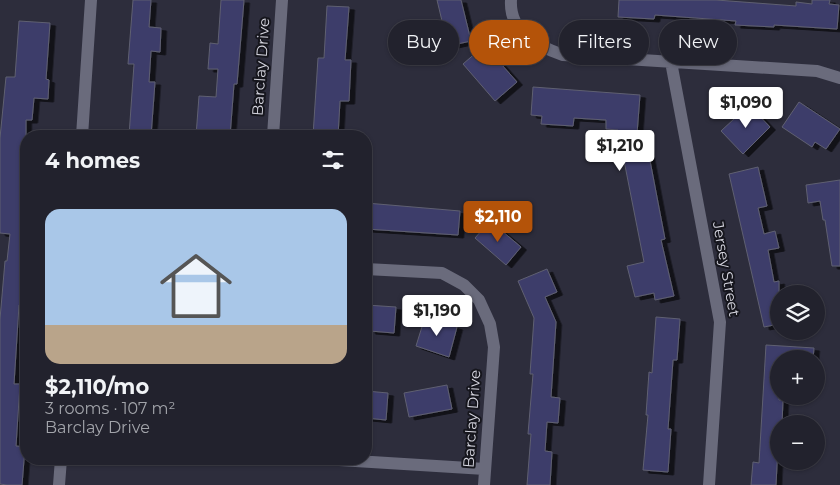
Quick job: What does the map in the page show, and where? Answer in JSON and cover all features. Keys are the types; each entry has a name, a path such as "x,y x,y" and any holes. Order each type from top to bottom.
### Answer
{"street":[{"path":"82,130 91,0"},
{"name":"Barclay Drive","path":"273,130 282,0"},
{"path":"510,0 514,20 524,35 543,48 564,55 659,61"},
{"name":"Jersey Street","path":"672,65 720,322 709,485"},
{"path":"720,65 817,71 840,78"},
{"name":"Barclay Drive","path":"372,269 442,273 464,285 479,300 490,324 494,347 484,485"},
{"path":"372,462 485,469"},
{"path":"59,485 61,465"}],"building":[{"path":"133,0 151,0 149,27 161,28 160,52 151,51 149,82 155,82 151,130 129,130 134,64 128,64"},
{"path":"221,0 244,0 237,84 234,84 230,130 196,130 199,96 216,97 218,69 208,69 210,43 218,44"},
{"path":"437,0 461,0 469,33 469,41 459,44 459,20 442,20"},
{"path":"619,0 716,0 796,6 796,2 812,4 812,0 830,0 829,4 839,5 837,29 774,25 774,27 737,25 737,20 655,15 654,19 618,17"},
{"path":"327,6 349,7 345,60 351,60 349,101 340,101 338,130 313,130 318,58 324,58"},
{"path":"19,21 50,23 46,79 49,80 48,99 34,98 32,120 26,120 26,130 20,130 20,305 14,384 20,384 16,446 20,446 20,465 24,465 22,485 7,485 0,484 0,319 5,261 7,261 10,234 0,233 0,138 6,77 15,77"},
{"path":"469,59 469,65 502,65 517,82 495,101 463,64"},
{"path":"533,87 640,95 636,147 647,145 665,239 661,240 674,296 655,300 654,293 635,297 627,266 644,262 618,130 606,129 606,120 574,118 573,126 541,124 542,116 531,115"},
{"path":"799,102 840,129 826,149 815,142 812,147 782,127"},
{"path":"749,105 770,127 743,154 721,131"},
{"path":"758,167 767,206 758,208 764,234 775,231 779,248 768,250 774,282 779,281 779,285 770,285 770,326 764,327 729,174"},
{"path":"840,180 840,266 832,266 820,201 808,203 806,185"},
{"path":"372,204 460,211 458,235 372,229"},
{"path":"490,221 521,247 506,265 475,238"},
{"path":"547,269 557,292 545,297 556,322 551,397 560,398 558,423 547,422 545,451 552,452 550,485 527,485 531,434 528,434 533,374 530,374 534,318 518,281"},
{"path":"372,305 396,307 394,333 372,331"},
{"path":"425,317 457,327 449,357 416,346"},
{"path":"656,317 680,319 677,360 673,360 668,429 671,429 668,472 643,470 648,415 646,415 649,372 652,373"},
{"path":"766,345 814,348 814,350 770,350 770,405 783,405 782,415 770,415 770,470 777,470 776,485 751,485 753,462 759,463"},
{"path":"447,385 452,409 409,417 404,393"},
{"path":"372,392 388,393 386,420 372,419"}]}
